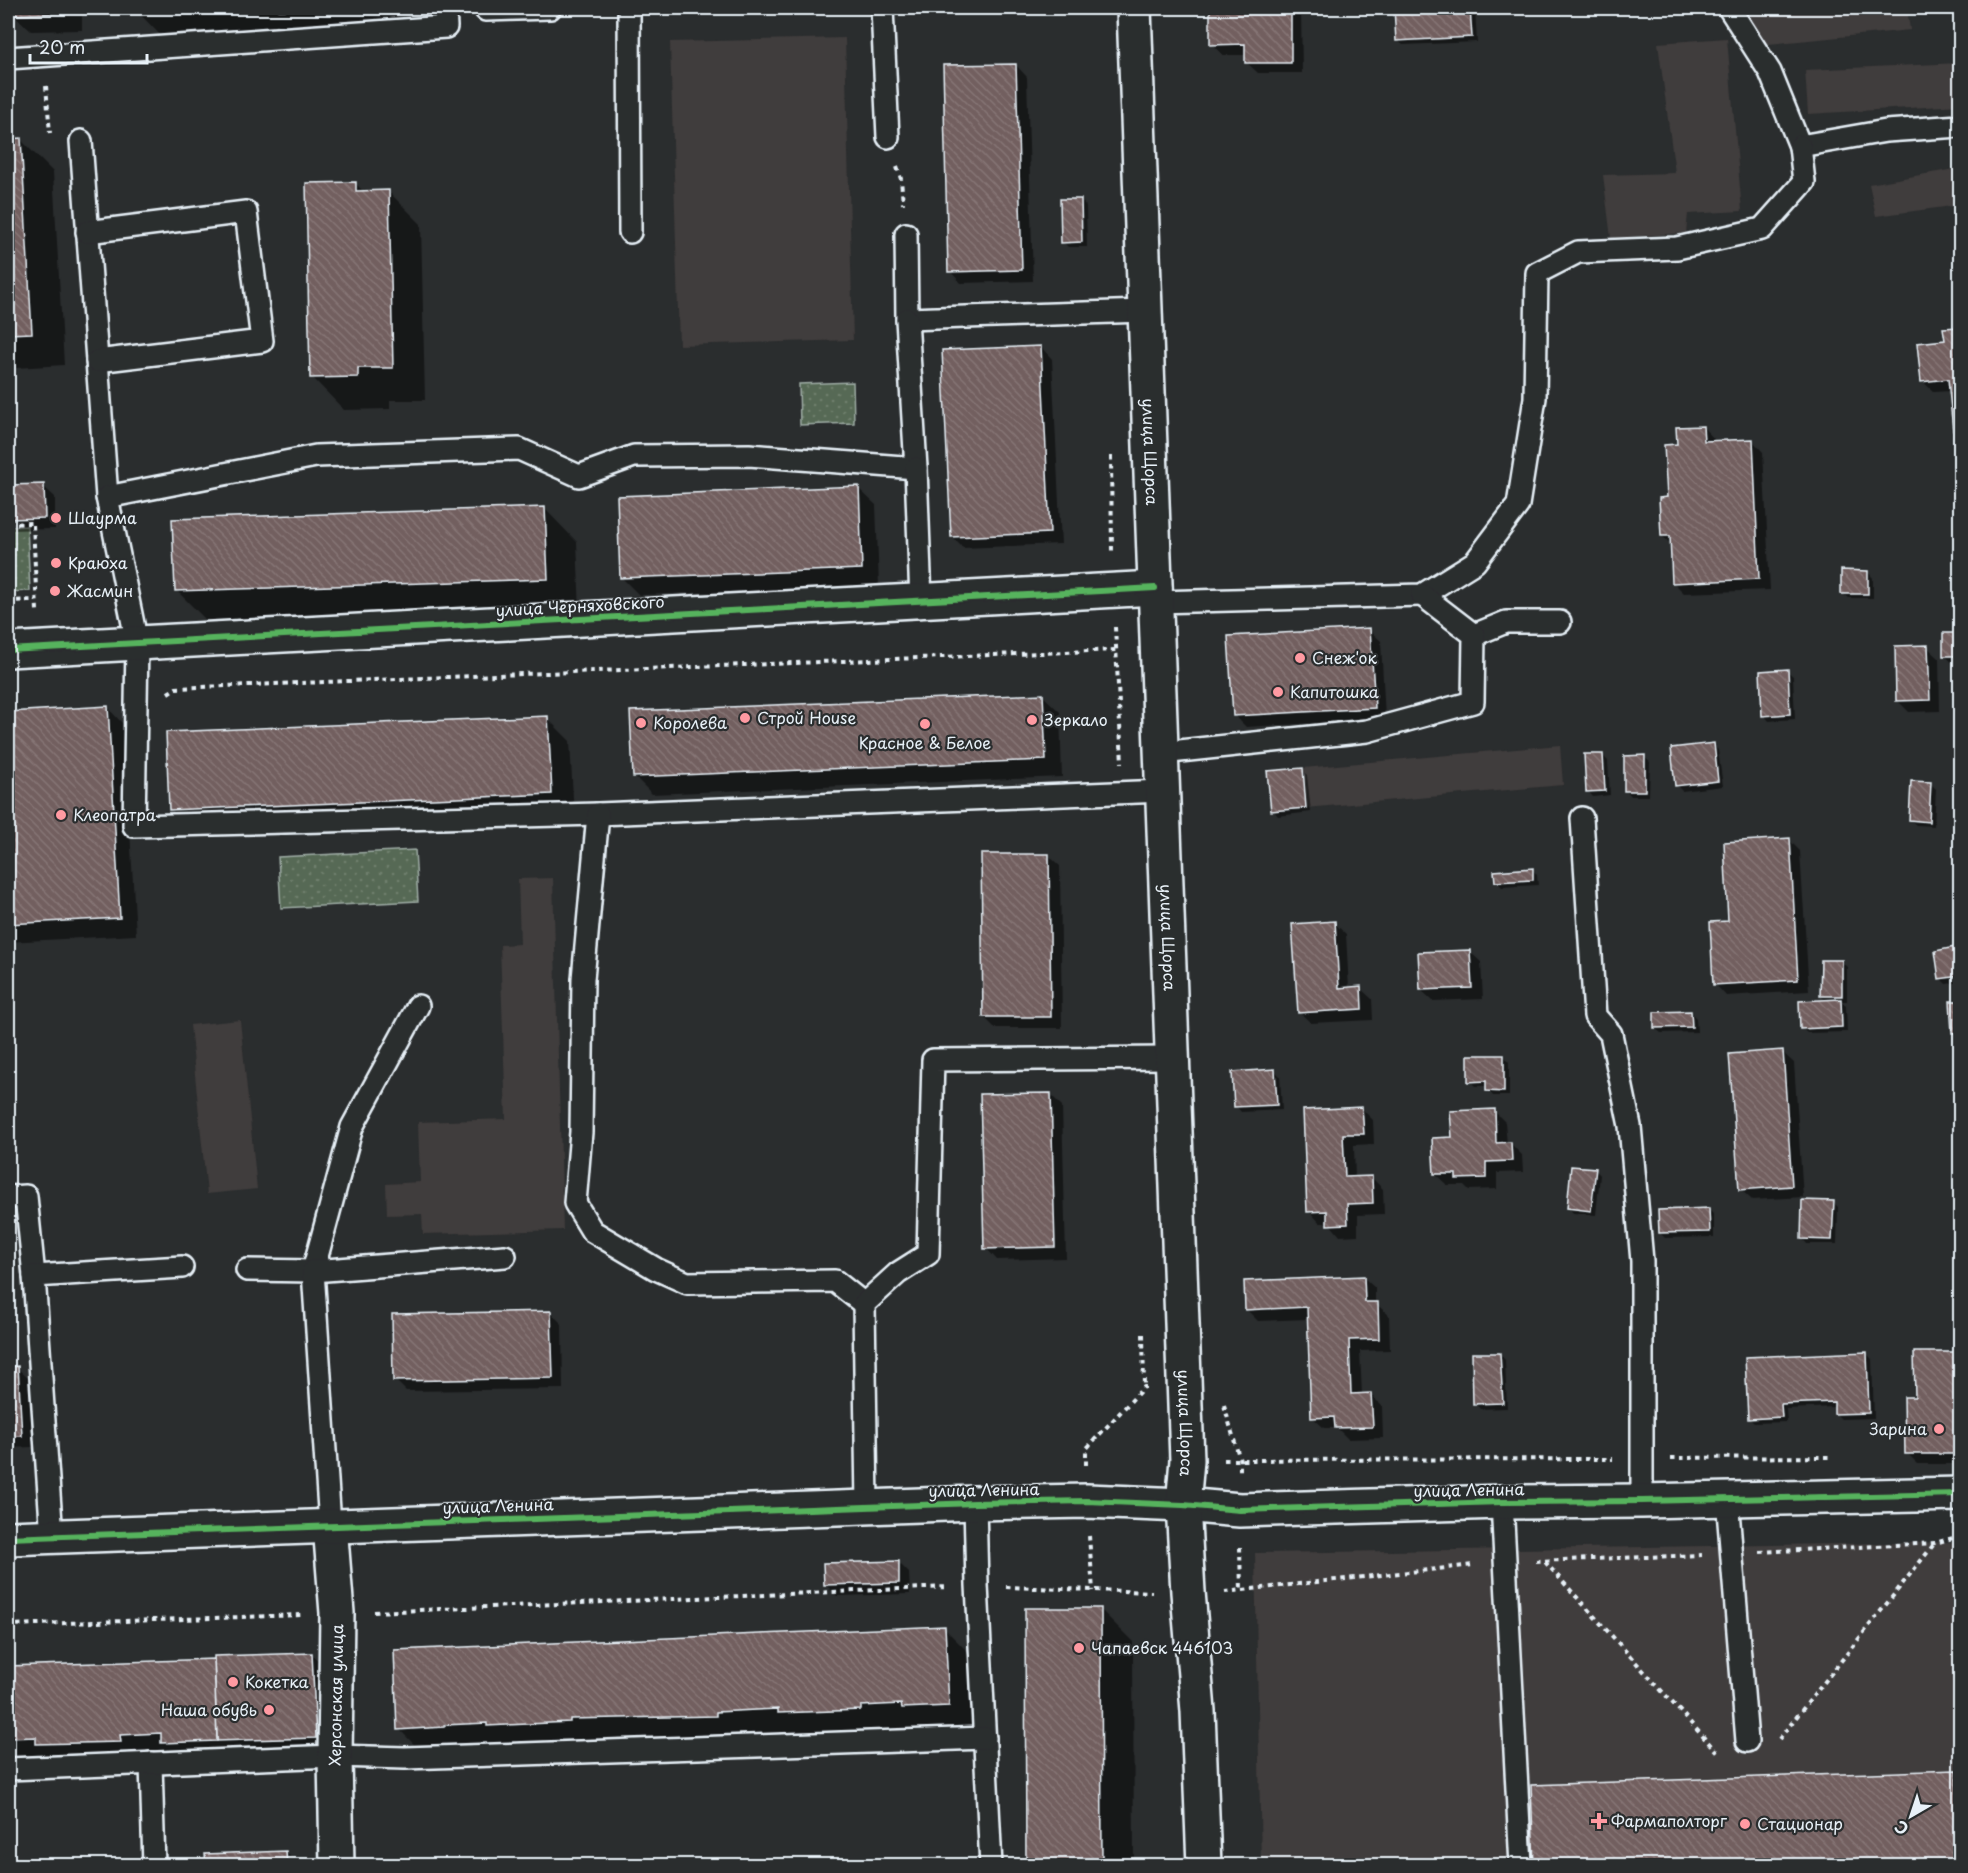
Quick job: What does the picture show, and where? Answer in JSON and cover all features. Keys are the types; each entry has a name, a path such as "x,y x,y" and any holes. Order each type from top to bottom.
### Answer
{"street":[{"name":"улица Щорса","path":"1134,8 1187,1460 1183,1505 1198,1711 1204,1866"},
{"name":"улица Черняховского","path":"23,649 921,601 1155,595"},
{"name":"улица Ленина","path":"8,1538 975,1503 1087,1501 1240,1510 1502,1502 1960,1494"},
{"name":"Херсонская улица","path":"330,1525 337,1613 335,1756 337,1866"}],"lane":[{"path":"8,58 446,27 445,8"},
{"path":"486,10 550,8"},
{"path":"629,8 630,232"},
{"path":"882,8 888,137"},
{"path":"1155,595 1422,595 1475,562 1518,505 1535,398 1537,273 1578,252 1677,248 1762,229 1804,182 1800,146 1770,72 1729,8"},
{"path":"1800,146 1886,131 1960,126"},
{"path":"81,141 107,497 137,643 134,826 598,814 1163,791"},
{"path":"87,232 246,212 262,341 97,361"},
{"path":"906,234 907,319 921,601"},
{"path":"907,319 1144,311"},
{"path":"107,497 316,456 519,449 579,476 633,456 749,455 916,468"},
{"path":"1422,595 1474,634"},
{"path":"1474,634 1506,622 1560,622"},
{"path":"1161,753 1367,730 1473,702 1474,634"},
{"path":"598,814 582,979 581,1132 575,1203 592,1230 656,1269 687,1283 835,1281 864,1304"},
{"path":"1582,818 1595,1016 1611,1034 1630,1126 1642,1261 1642,1501"},
{"path":"330,1525 313,1271 352,1126 418,1006"},
{"path":"867,1506 864,1304 898,1273 928,1254 933,1060 1172,1058"},
{"path":"8,1197 26,1196 34,1276 52,1537"},
{"path":"247,1270 313,1271 505,1256"},
{"path":"34,1276 182,1267"},
{"path":"1727,1498 1747,1741"},
{"path":"1502,1502 1521,1866"},
{"path":"975,1503 991,1866"},
{"path":"8,1769 335,1756 405,1758 986,1738"},
{"path":"152,1763 154,1866"}],"path":[{"path":"44,56 51,143 81,141"},
{"path":"888,137 901,179 906,234"},
{"path":"8,524 33,523 36,600 23,649"},
{"path":"8,601 36,600"},
{"path":"136,711 176,688 1116,650"},
{"path":"1187,1460 1842,1457"},
{"path":"1773,1747 1935,1543"},
{"path":"1545,1561 1720,1755"}],"shaded area":[{"path":"1745,8 1907,8 1910,30 1768,44 1755,38"},
{"path":"845,38 853,340 679,345 670,42"},
{"path":"1727,38 1742,211 1688,214 1686,233 1611,238 1603,175 1675,173 1658,43"},
{"path":"1960,63 1960,105 1808,114 1805,70"},
{"path":"1960,168 1960,205 1876,216 1869,184"},
{"path":"1560,745 1563,785 1306,808 1303,768"},
{"path":"553,878 563,1230 423,1234 422,1214 387,1215 386,1184 420,1182 418,1122 506,1119 500,945 520,944 518,879"},
{"path":"240,1020 257,1189 207,1194 190,1025"},
{"path":"1960,1542 1960,1865 1261,1865 1255,1553"}],"green space":[{"path":"853,382 854,423 800,425 799,384"},
{"path":"27,526 30,591 8,592 8,527"},
{"path":"415,850 418,901 281,908 278,857"}],"building":[{"path":"11,8 66,8 66,13 12,15"},
{"path":"205,8 245,8 245,12 204,13"},
{"path":"278,8 317,8 317,9 279,10"},
{"path":"1210,8 1291,8 1291,63 1245,63 1245,44 1210,45"},
{"path":"1394,8 1470,8 1472,37 1396,41"},
{"path":"1016,64 1022,270 948,272 943,65"},
{"path":"21,138 32,333 8,334 8,139"},
{"path":"356,182 356,191 389,190 393,368 358,368 358,377 310,378 306,183"},
{"path":"1060,199 1081,199 1082,242 1061,243"},
{"path":"1960,327 1960,430 1953,431 1948,379 1921,382 1917,343 1945,340 1943,328"},
{"path":"1041,346 1050,533 951,537 942,350"},
{"path":"1703,426 1704,441 1753,439 1759,579 1672,583 1670,536 1661,536 1659,498 1667,497 1664,445 1677,444 1676,427"},
{"path":"44,484 45,518 8,519 8,485"},
{"path":"859,486 862,569 620,578 617,496"},
{"path":"545,507 548,579 175,591 172,519"},
{"path":"1841,570 1868,571 1868,594 1841,594"},
{"path":"1370,628 1375,708 1233,716 1228,636"},
{"path":"1943,633 1960,633 1960,656 1943,656"},
{"path":"1928,645 1930,700 1896,701 1895,646"},
{"path":"1788,669 1790,714 1762,716 1760,671"},
{"path":"1043,694 1046,760 633,777 630,711"},
{"name":"Клеопатра","path":"108,706 120,918 8,924 8,712"},
{"path":"548,716 552,794 169,810 166,732"},
{"path":"1714,743 1718,781 1675,786 1671,748"},
{"path":"1584,754 1603,754 1605,791 1586,792"},
{"path":"1645,755 1645,791 1624,791 1624,756"},
{"path":"1303,768 1306,808 1271,811 1267,771"},
{"path":"1911,781 1931,782 1929,822 1909,820"},
{"path":"1790,838 1798,980 1713,985 1710,922 1728,921 1724,842"},
{"path":"981,854 1049,854 1051,1017 983,1017"},
{"path":"1533,868 1533,880 1495,882 1494,871"},
{"path":"1335,921 1339,988 1361,986 1362,1009 1298,1013 1292,924"},
{"path":"1960,946 1960,976 1939,979 1935,951"},
{"path":"1470,950 1472,988 1420,990 1418,952"},
{"path":"1821,960 1842,960 1842,996 1820,996"},
{"path":"1841,999 1842,1027 1800,1029 1799,1001"},
{"path":"1950,1001 1960,1001 1960,1033 1952,1033"},
{"path":"1691,1011 1692,1027 1654,1028 1654,1012"},
{"path":"1783,1050 1792,1186 1739,1190 1729,1054"},
{"path":"1468,1055 1504,1055 1504,1092 1486,1091 1486,1081 1468,1082"},
{"path":"1275,1069 1277,1105 1234,1107 1232,1072"},
{"path":"1051,1093 1055,1247 984,1249 980,1094"},
{"path":"1362,1107 1364,1134 1343,1134 1345,1177 1372,1176 1373,1203 1347,1204 1348,1224 1327,1225 1327,1211 1307,1212 1303,1110"},
{"path":"1495,1109 1496,1143 1511,1142 1512,1161 1486,1162 1486,1178 1456,1179 1456,1174 1434,1174 1432,1138 1452,1137 1450,1111"},
{"path":"1571,1166 1596,1168 1591,1211 1567,1208"},
{"path":"1802,1200 1834,1201 1832,1240 1801,1239"},
{"path":"1709,1208 1710,1232 1659,1233 1658,1210"},
{"path":"1364,1276 1365,1302 1378,1302 1379,1339 1349,1340 1351,1394 1371,1393 1373,1427 1335,1428 1334,1417 1311,1418 1307,1307 1245,1310 1244,1281"},
{"path":"551,1311 553,1378 393,1381 392,1314"},
{"path":"1867,1352 1869,1413 1834,1414 1834,1402 1781,1404 1782,1417 1748,1419 1745,1357"},
{"path":"1914,1352 1960,1352 1960,1454 1905,1454 1904,1397 1915,1397"},
{"path":"1472,1353 1500,1353 1503,1403 1473,1404"},
{"path":"18,1366 22,1436 8,1437 8,1367"},
{"path":"899,1561 899,1583 824,1585 823,1563"},
{"path":"1025,1608 1101,1608 1102,1866 1026,1866"},
{"path":"945,1626 949,1706 902,1708 901,1704 861,1706 861,1710 778,1713 778,1709 716,1712 716,1716 570,1719 570,1722 487,1726 487,1723 397,1730 394,1650"},
{"path":"312,1653 316,1738 217,1741 214,1656"},
{"path":"214,1659 217,1741 161,1743 161,1733 120,1735 121,1742 36,1744 36,1737 8,1738 8,1666"},
{"name":"Стационар","path":"1956,1770 1960,1866 1886,1866 1886,1863 1820,1866 1534,1866 1531,1785"},
{"path":"286,1851 287,1866 206,1866 205,1854"}],"cycle path":[{"path":"8,650 1155,588"},
{"path":"8,1538 975,1503 1087,1501 1240,1510 1502,1502 1960,1494"}],"place":[{"name":"Шаурма","path":"56,518"},
{"name":"Краюха","path":"56,563"},
{"name":"Жасмин","path":"55,591"},
{"name":"Снеж'ок","path":"1300,658"},
{"name":"Капитошка","path":"1278,692"},
{"name":"Строй House","path":"745,718"},
{"name":"Зеркало","path":"1032,720"},
{"name":"Королева","path":"641,723"},
{"name":"Красное & Белое","path":"925,724"},
{"name":"Клеопатра","path":"61,815"},
{"name":"Зарина","path":"1939,1429"},
{"name":"Чапаевск 446103","path":"1079,1648"},
{"name":"Кокетка","path":"233,1682"},
{"name":"Наша обувь","path":"269,1710"},
{"name":"Фармаполторг","path":"1599,1821"},
{"name":"Стационар","path":"1745,1824"}]}
